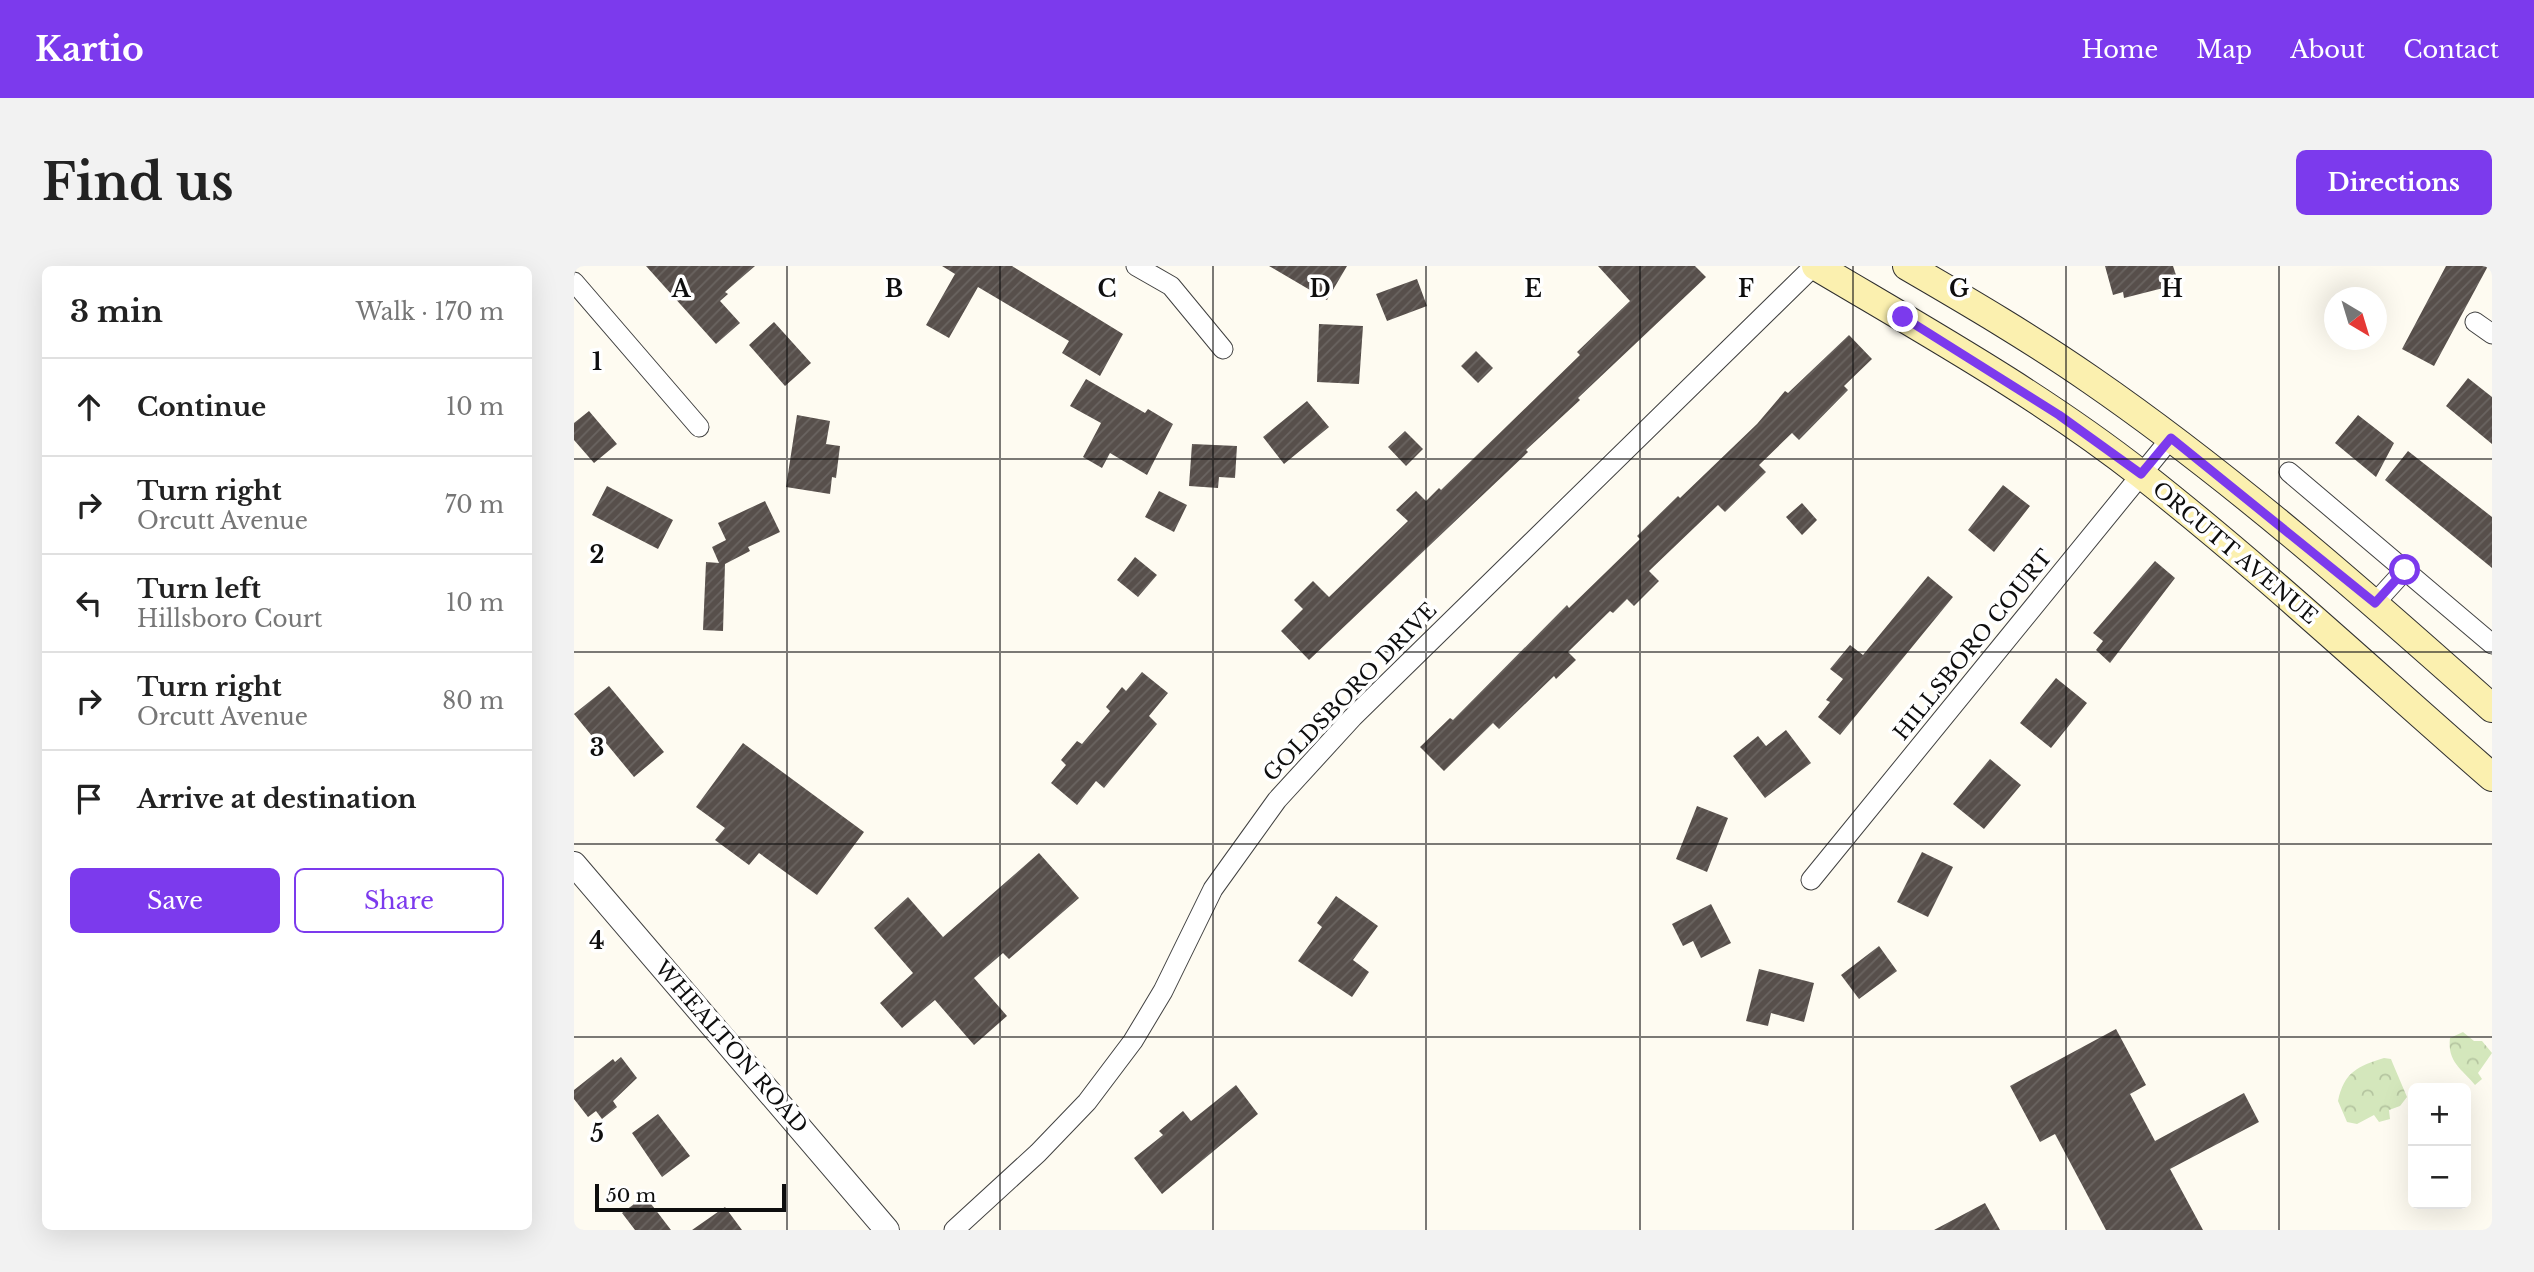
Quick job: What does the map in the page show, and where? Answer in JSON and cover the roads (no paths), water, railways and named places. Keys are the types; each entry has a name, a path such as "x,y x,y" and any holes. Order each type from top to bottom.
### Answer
{"main road":[{"name":"ORCUTT AVENUE","path":"1815,266 1986,366 2141,474 2241,555 2488,766"},
{"path":"1907,266 2050,353 2171,438 2375,603 2492,708"}],"street":[{"path":"1136,266 1171,286 1223,349"},
{"name":"GOLDSBORO DRIVE","path":"954,1230 1046,1145 1087,1102 1118,1062 1163,990 1213,889 1277,800 1353,717 1815,266"},
{"path":"574,282 699,427"},
{"path":"2475,322 2492,334"},
{"name":"HILLSBORO COURT","path":"1811,880 2171,438"},
{"path":"2289,472 2492,644"},
{"path":"2375,603 2405,570"},
{"name":"WHEALTON ROAD","path":"574,864 887,1230"}]}
